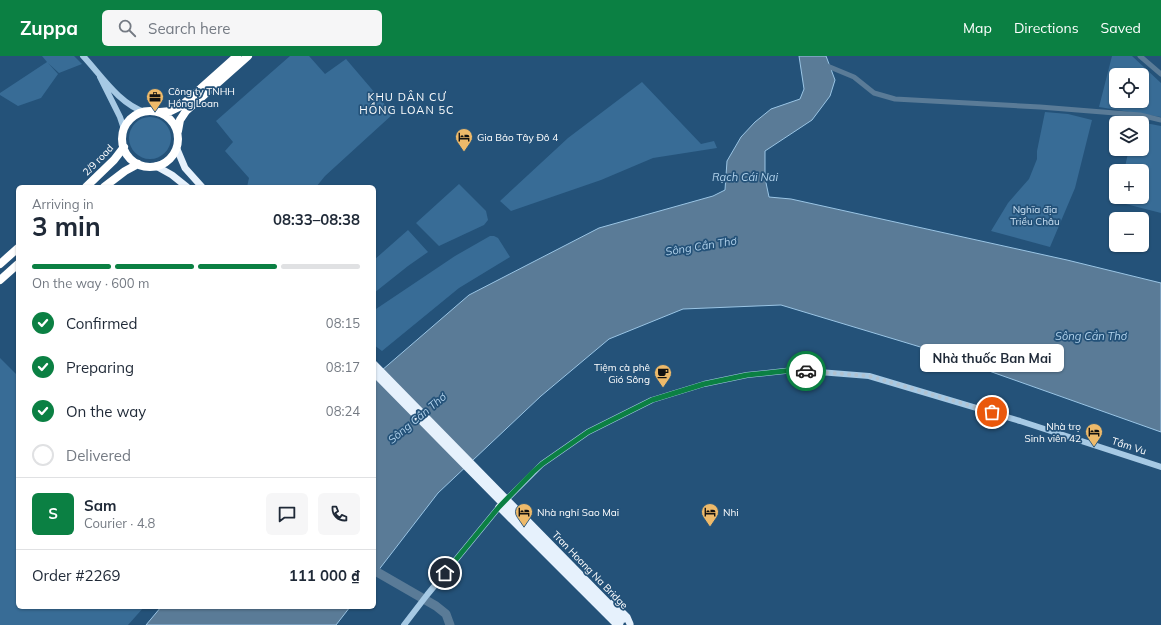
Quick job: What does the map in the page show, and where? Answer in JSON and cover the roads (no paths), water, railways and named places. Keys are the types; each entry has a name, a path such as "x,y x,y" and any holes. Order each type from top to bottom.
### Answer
{"highway":[{"path":"237,56 181,106 171,111 145,112 132,118 124,129 122,138 124,147 131,159 138,164 147,167 156,166 168,161 177,150 180,120 186,111 248,56"},
{"path":"160,112 171,120 178,131"},
{"name":"2/9 road","path":"88,185 114,160 124,147"},
{"path":"107,185 125,171 138,164"},
{"path":"0,264 16,250"},
{"path":"0,280 16,266"}],"main road":[{"path":"177,150 185,168 200,185"},
{"path":"156,166 172,174 185,185"},
{"name":"Tran Hoang Na Bridge","path":"376,366 624,624"},
{"name":"Tran Hoang Na Bridge","path":"376,376 624,624"},
{"path":"499,507 624,624 627,617 508,498"}],"street":[{"path":"83,56 126,102 145,112"},
{"path":"96,70 124,129"},
{"name":"Tầm Vu","path":"404,625 499,507 542,464 588,432 652,400 704,384 747,375 794,370 869,376 1020,421 1161,467"}],"water":[{"name":"Sông Cần Thơ","path":"799,56 826,56 835,80 830,96 812,120 765,151 765,178 769,197 791,199 1067,260 1161,283 1161,432 927,349 781,305 683,309 609,339 541,396 438,493 376,573 376,375 469,295 599,228 713,196 725,190 727,161 741,137 755,122 771,109 800,99 804,89"},
{"path":"159,609 348,609 336,625 146,625"}],"waterway":[{"path":"1140,56 1161,74"},
{"path":"825,65 854,77 874,93 895,99 1040,107 1140,115 1161,120"},
{"path":"377,572 436,606 446,614 450,625"}],"place":[{"name":"Công ty TNHH Hồng Loan","path":"155,112"},
{"name":"Gia Bảo Tây Đô 4","path":"464,152"},
{"name":"Tiệm cà phê Gió Sông","path":"663,388"},
{"name":"Nhà thuốc Ban Mai","path":"992,412"},
{"name":"Nhà trọ Sinh viên 42","path":"1094,447"},
{"name":"Nhà nghỉ Sao Mai","path":"524,527"},
{"name":"Nhi","path":"710,527"}],"district":[{"name":"KHU DÂN CƯ HỒNG LOAN 5C","path":"407,103"}],"water label":[{"name":"Rạch Cái Nai","path":"745,177"}],"park label":[{"name":"Nghĩa địa Triều Châu","path":"1035,214"}]}
